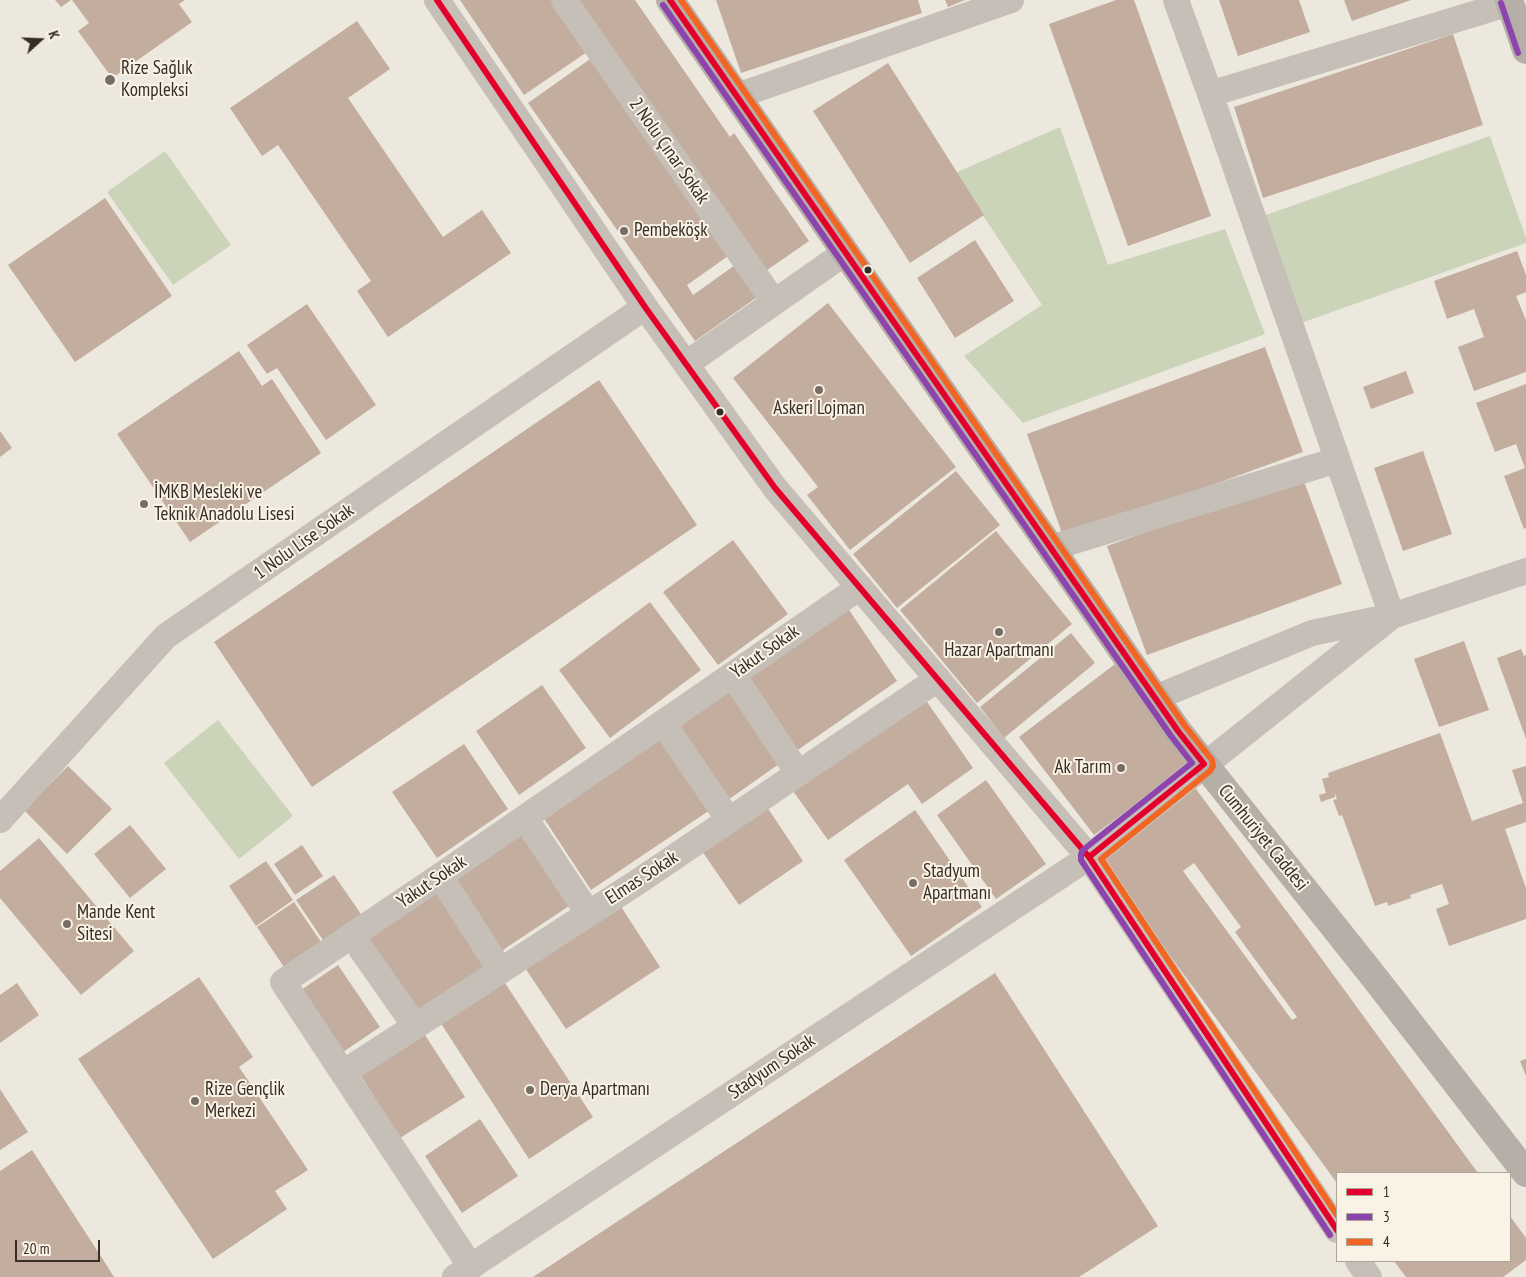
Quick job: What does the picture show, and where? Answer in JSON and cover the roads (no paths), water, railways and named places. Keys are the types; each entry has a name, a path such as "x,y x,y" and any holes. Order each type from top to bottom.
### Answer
{"street":[{"path":"436,0 645,307 775,488 1089,857 1336,1228"},
{"name":"2 Nolu Çınar Sokak","path":"564,0 774,302"},
{"name":"Cumhuriyet Caddesi","path":"670,0 1178,731 1374,977 1526,1174"},
{"path":"737,96 1011,0"},
{"path":"1176,0 1392,616"},
{"path":"1210,94 1510,1 1526,50"},
{"path":"686,364 846,252"},
{"name":"1 Nolu Lise Sokak","path":"0,820 166,636 645,307"},
{"path":"1051,548 1337,460"},
{"path":"1155,698 1312,633 1392,616 1526,571"},
{"name":"Yakut Sokak","path":"463,1272 343,1073 283,982 860,587"},
{"name":"Stadyum Sokak","path":"463,1272 1089,857 1392,616"},
{"path":"733,675 798,774"},
{"name":"Elmas Sokak","path":"343,1073 636,883 938,679"},
{"path":"663,723 729,820"},
{"path":"525,818 588,913"},
{"path":"440,876 501,971"},
{"path":"352,936 415,1026"},
{"path":"1359,1262 1369,1277"}],"place":[{"name":"Rize Sağlık Kompleksi","path":"110,80"},
{"name":"Pembeköşk","path":"624,231"},
{"name":"Askeri Lojman","path":"819,390"},
{"name":"İMKB Mesleki ve Teknik Anadolu Lisesi","path":"144,504"},
{"name":"Hazar Apartmanı","path":"999,632"},
{"name":"Ak Tarım","path":"1121,768"},
{"name":"Stadyum Apartmanı","path":"913,883"},
{"name":"Mande Kent Sitesi","path":"67,924"},
{"name":"Derya Apartmanı","path":"530,1090"},
{"name":"Rize Gençlik Merkezi","path":"195,1101"}]}
